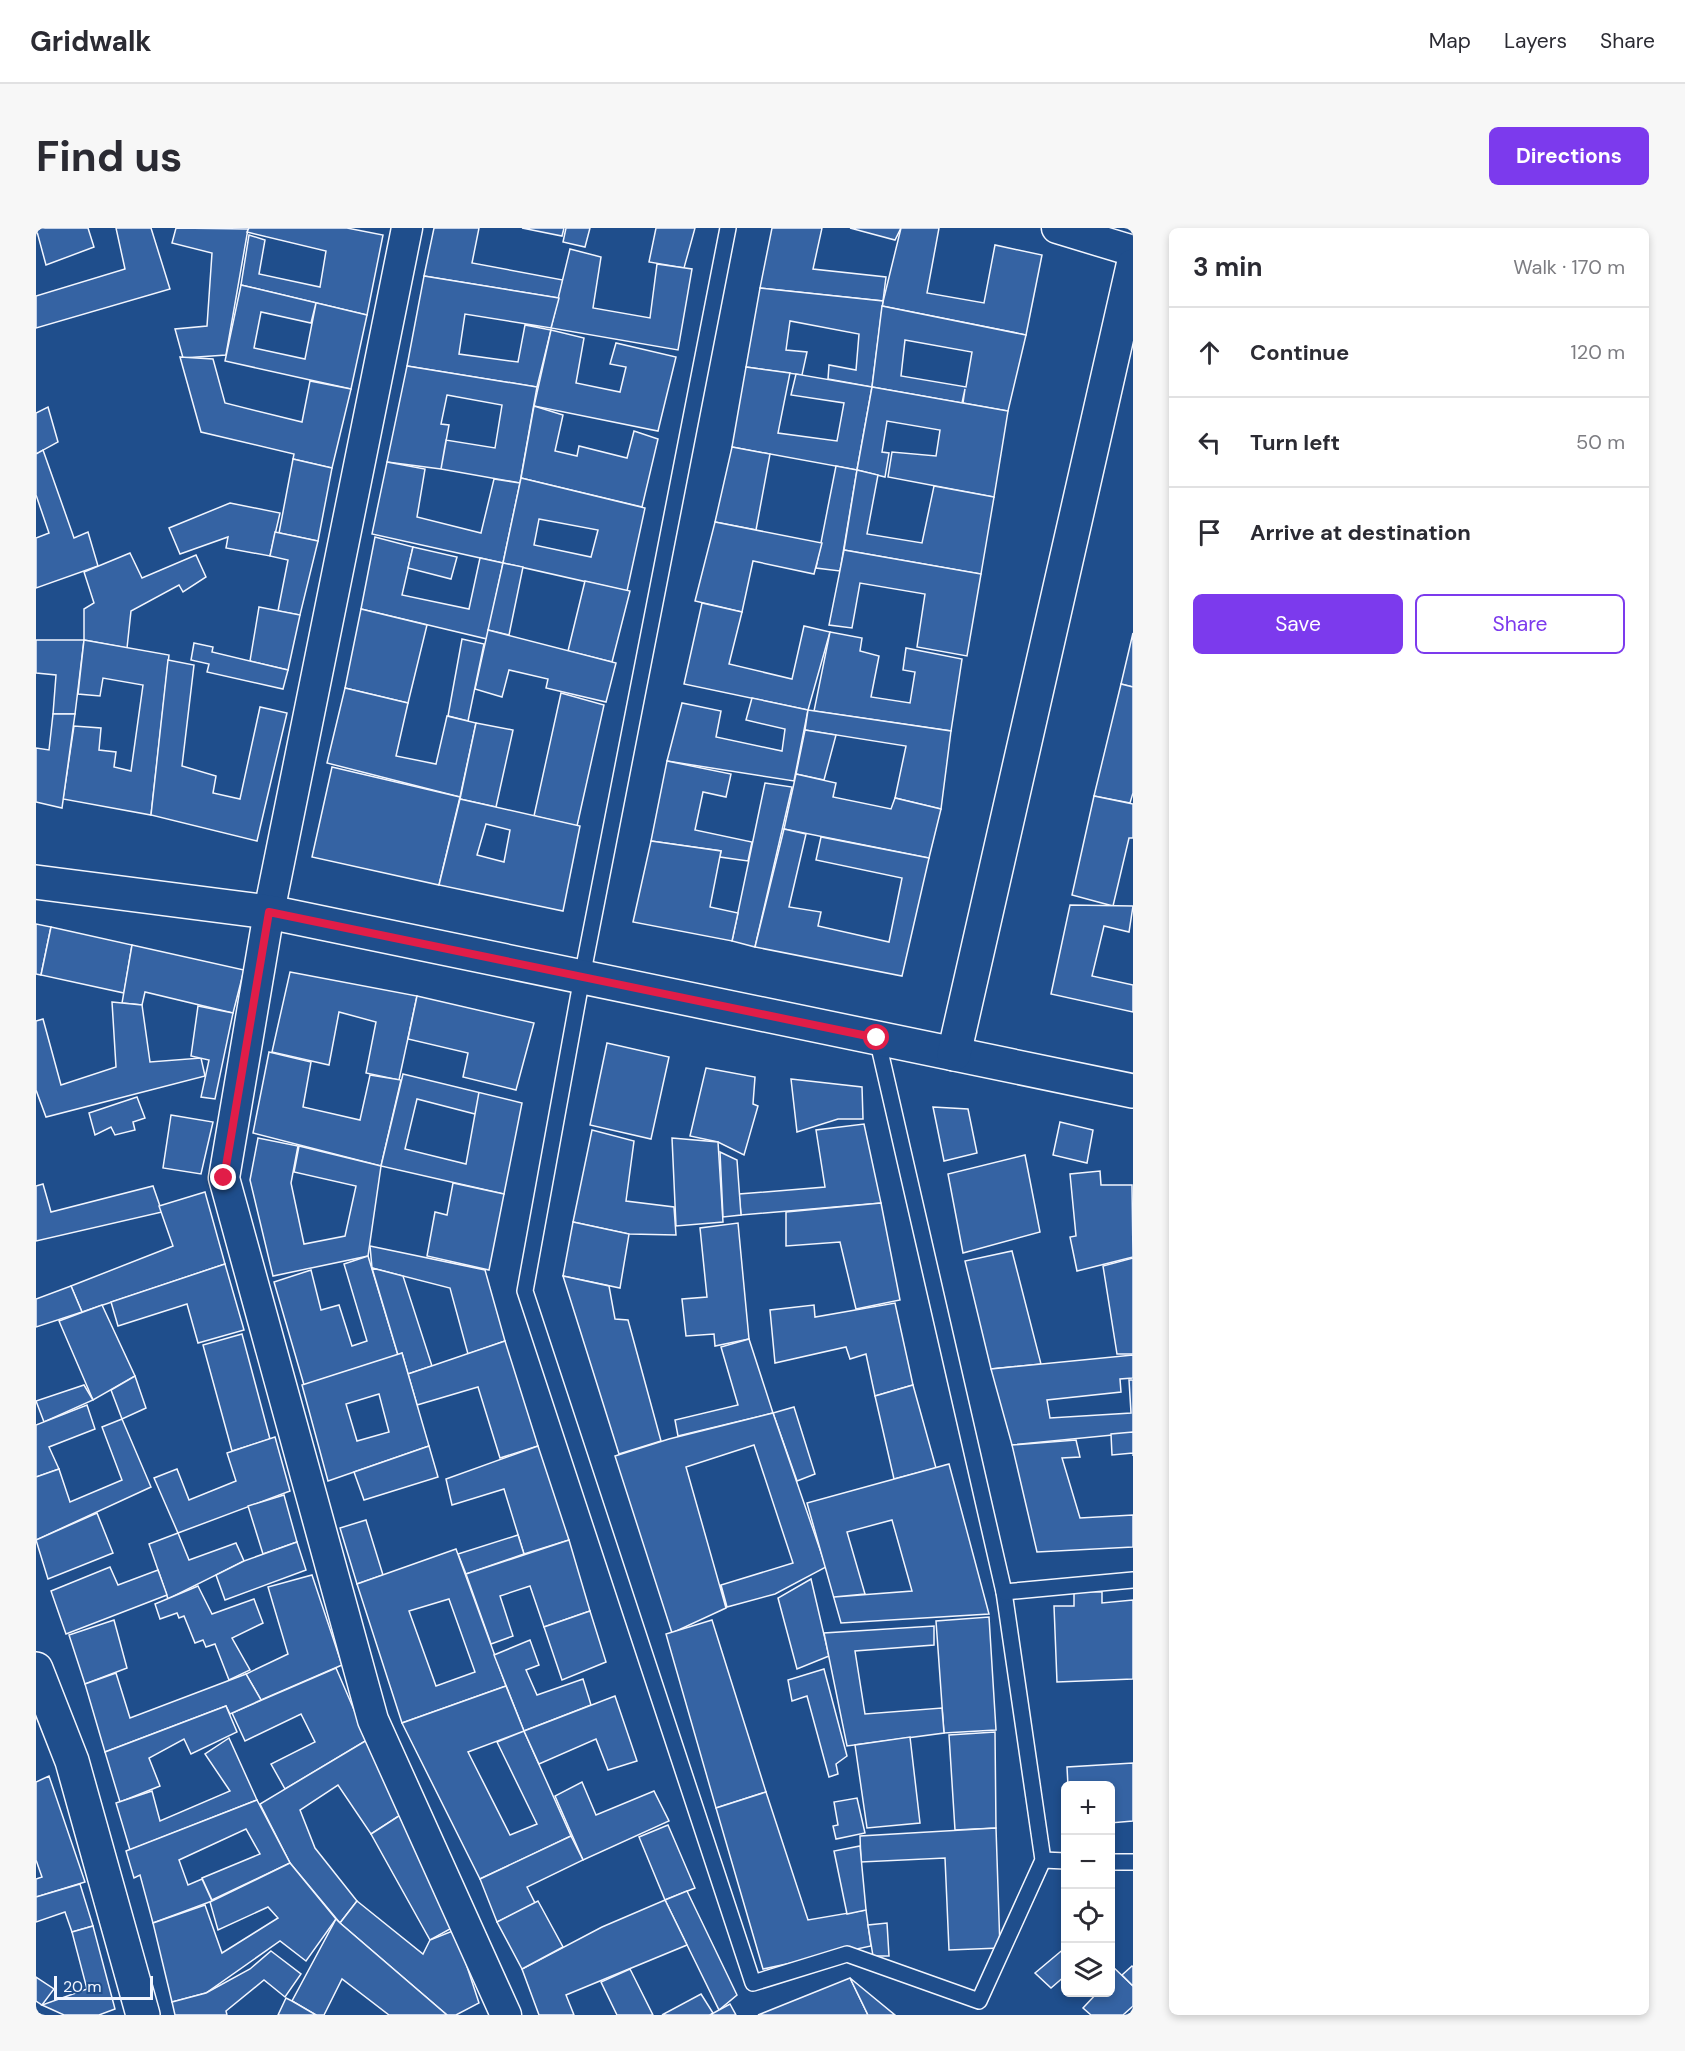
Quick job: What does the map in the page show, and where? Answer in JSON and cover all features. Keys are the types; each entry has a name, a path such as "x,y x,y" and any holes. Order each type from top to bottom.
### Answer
{"street":[{"path":"407,228 269,912 224,1178 373,1720 506,2015"},
{"path":"1057,228 1133,251"},
{"path":"954,1054 1133,266"},
{"path":"36,882 269,912 1133,1091"},
{"path":"36,1669 72,1761 143,2015"}],"lane":[{"path":"728,228 582,977 525,1291 753,1983 847,1954 979,2001 1043,1860 1004,1592 877,1038"},
{"path":"1004,1592 1133,1580"},
{"path":"1043,1860 1061,1861"},
{"path":"1115,1862 1133,1862"}],"building":[{"path":"36,228 88,228 94,247 46,265"},
{"path":"116,228 151,228 170,289 36,328 36,296 125,269"},
{"path":"176,228 248,229 226,355 183,358 175,329 207,326 212,253 172,243"},
{"path":"249,228 347,228 383,235 367,315 241,285 249,235 265,240 259,274 320,287 326,251 247,232"},
{"path":"434,228 479,228 472,263 563,280 559,298 424,276"},
{"path":"522,228 564,228 562,236"},
{"path":"566,228 590,228 585,247 563,242"},
{"path":"656,228 695,228 684,268 649,262"},
{"path":"772,228 822,228 813,269 886,277 883,301 760,288"},
{"path":"850,228 901,228 895,240"},
{"path":"901,228 939,228 927,293 984,303 995,245 1042,255 1026,335 882,306"},
{"path":"570,249 601,257 593,308 650,318 657,264 692,269 678,350 551,328"},
{"path":"424,276 559,298 551,328 465,314 459,354 518,362 525,325 551,330 537,387 407,366"},
{"path":"241,285 367,315 351,389 225,361","holes":["316,303 305,359 254,348 261,312 311,323"]},
{"path":"760,288 883,301 872,387 828,379 829,365 856,370 859,334 790,321 786,350 807,352 802,375 746,367"},
{"path":"882,306 1026,335 1008,411 963,403 965,389 962,403 872,387","holes":["905,340 972,352 966,387 901,376"]},
{"path":"551,330 584,338 576,383 620,392 626,367 610,364 616,343 676,357 658,431 534,406"},
{"path":"180,357 213,359 225,403 302,422 310,381 351,389 332,468 293,459 294,454 201,432"},
{"path":"407,366 537,387 520,483 387,462","holes":["447,395 502,405 495,448 446,440 449,425 441,424"]},
{"path":"746,367 790,373 778,433 837,441 844,403 791,395 796,374 872,387 857,470 732,447"},
{"path":"872,387 1008,411 994,497 888,477 892,452 936,456 940,430 887,421 882,452 889,453 885,477 857,470"},
{"path":"534,406 563,415 555,451 577,456 579,446 627,458 634,431 658,439 642,507 521,478"},
{"path":"48,407 58,442 36,454 36,413"},
{"path":"732,447 770,454 756,530 715,522"},
{"path":"43,450 74,538 88,532 98,566 36,588 36,538 49,533 36,495 36,454"},
{"path":"293,459 332,468 318,541 279,533"},
{"path":"387,462 425,469 417,517 481,533 494,479 520,483 503,563 372,534"},
{"path":"836,466 857,470 840,571 816,568"},
{"path":"857,470 878,475 867,534 922,543 934,486 994,497 981,574 844,550"},
{"path":"521,478 645,508 627,591 503,563","holes":["539,519 598,530 591,557 534,545"]},
{"path":"230,503 280,513 270,556 226,548 228,537 180,554 169,528"},
{"path":"715,522 822,543 814,574 753,561 742,612 695,601"},
{"path":"275,532 318,541 300,615 278,611 288,560 270,556"},
{"path":"375,537 413,547 402,595 469,609 480,558 503,563 487,639 361,609"},
{"path":"413,547 457,557 451,579 408,568"},
{"path":"844,550 981,574 967,656 917,647 925,594 860,583 852,628 829,625"},
{"path":"130,553 142,578 196,555 206,577 183,592 179,585 131,611 127,648 84,640 84,609 94,603 84,572"},
{"path":"503,563 523,567 509,635 488,630"},
{"path":"585,581 630,591 612,662 568,651"},
{"path":"702,603 742,612 729,664 792,679 804,626 830,632 808,710 684,684"},
{"path":"259,607 300,615 288,670 250,661"},
{"path":"361,609 427,625 408,703 345,688"},
{"path":"488,630 616,663 606,702 546,688 548,679 509,670 502,697 475,689"},
{"path":"830,632 862,638 860,651 879,656 871,697 910,703 915,672 903,670 906,648 962,659 951,731 814,711"},
{"path":"1133,633 1133,687 1121,684"},
{"path":"462,639 484,644 468,721 448,716"},
{"path":"36,640 84,640 75,714 53,714 56,675 36,673"},
{"path":"84,640 169,655 151,815 63,799 74,726 101,728 99,750 116,752 114,767 131,771 143,685 103,678 100,696 78,694"},
{"path":"194,643 213,647 212,652 288,670 283,689 207,672 209,664 191,660"},
{"path":"168,660 194,665 182,766 216,776 213,793 240,799 260,707 287,713 257,841 151,815"},
{"path":"1121,684 1133,687 1133,793 1130,803 1094,796"},
{"path":"345,688 408,703 396,756 436,764 447,716 476,723 460,797 327,763"},
{"path":"561,693 604,705 577,826 534,816"},
{"path":"752,698 808,710 794,781 667,761 682,703 721,711 716,737 782,751 785,729 746,720"},
{"path":"808,710 951,731 941,809 895,798 906,746 805,730"},
{"path":"53,714 75,714 62,808 36,802 36,748 49,750"},
{"path":"476,723 513,730 496,807 460,799"},
{"path":"805,730 836,735 824,780 796,774"},
{"path":"667,761 731,774 726,797 703,792 695,830 752,842 748,861 720,857 721,851 651,841"},
{"path":"332,767 460,797 439,885 312,857"},
{"path":"796,774 836,783 833,797 891,809 895,798 941,809 929,858 784,829"},
{"path":"765,783 792,787 755,947 732,941"},
{"path":"1094,796 1133,804 1133,838 1129,838 1113,906 1072,895"},
{"path":"460,799 580,826 563,911 439,885","holes":["486,824 510,830 504,862 477,855"]},
{"path":"784,829 806,834 789,907 821,912 818,926 889,942 902,878 816,860 821,837 929,858 902,976 755,947"},
{"path":"651,841 721,851 710,907 738,913 732,941 633,922"},
{"path":"1070,905 1133,906 1129,932 1104,926 1092,976 1133,985 1133,1012 1051,994"},
{"path":"36,924 51,927 41,975 36,974"},
{"path":"51,927 132,945 124,993 41,975"},
{"path":"132,945 244,970 233,1013 145,992 142,1005 122,1003"},
{"path":"290,972 417,996 399,1080 366,1073 376,1022 339,1012 329,1065 272,1052"},
{"path":"417,996 534,1023 516,1090 463,1077 468,1053 408,1039"},
{"path":"112,1002 142,1005 150,1062 201,1058 205,1076 46,1117 36,1090 36,1021 43,1019 61,1085 116,1067"},
{"path":"198,1006 233,1013 215,1099 201,1097 209,1060 191,1056"},
{"path":"607,1043 669,1057 651,1139 590,1125"},
{"path":"269,1052 311,1062 303,1107 360,1120 370,1075 401,1080 381,1166 253,1133"},
{"path":"706,1068 755,1077 753,1104 758,1106 744,1155 718,1142 690,1136"},
{"path":"403,1074 479,1092 522,1103 504,1194 381,1166","holes":["479,1092 466,1164 405,1149 417,1099 475,1114"]},
{"path":"791,1079 862,1087 863,1119 838,1119 797,1132"},
{"path":"137,1097 145,1118 133,1122 135,1130 115,1135 111,1127 95,1135 89,1113"},
{"path":"933,1107 968,1109 977,1153 944,1161"},
{"path":"171,1115 213,1122 201,1174 163,1168"},
{"path":"1060,1122 1093,1130 1087,1163 1053,1155"},
{"path":"864,1124 881,1203 741,1215 739,1194 825,1187 816,1130"},
{"path":"592,1130 634,1141 626,1201 674,1207 676,1235 629,1234 573,1222"},
{"path":"258,1138 298,1146 291,1183 304,1244 345,1236 356,1186 294,1172 299,1146 381,1166 368,1256 273,1276 250,1180"},
{"path":"672,1138 718,1142 723,1222 676,1226"},
{"path":"720,1152 737,1160 741,1215 723,1217"},
{"path":"1025,1155 1040,1232 963,1253 948,1174"},
{"path":"1100,1171 1101,1185 1132,1185 1133,1257 1077,1271 1070,1237 1076,1236 1070,1174"},
{"path":"453,1183 504,1194 489,1270 427,1256 435,1212 447,1215"},
{"path":"43,1184 51,1212 153,1186 162,1212 36,1241 36,1186"},
{"path":"205,1192 225,1264 82,1312 71,1286 173,1246 159,1206"},
{"path":"881,1203 900,1300 856,1309 840,1242 786,1246 786,1212"},
{"path":"573,1222 629,1234 620,1288 563,1276"},
{"path":"738,1223 749,1339 715,1346 714,1334 686,1336 682,1299 707,1297 700,1228"},
{"path":"370,1246 485,1270 505,1341 468,1354 450,1288 372,1268"},
{"path":"1012,1251 1041,1364 991,1369 965,1261"},
{"path":"368,1256 398,1355 304,1385 274,1282 311,1270 321,1310 339,1305 352,1346 367,1341 344,1264"},
{"path":"1133,1258 1133,1354 1117,1354 1103,1266"},
{"path":"225,1264 244,1330 198,1343 187,1304 118,1326 111,1302"},
{"path":"372,1268 403,1276 432,1366 408,1374 402,1353 398,1355"},
{"path":"563,1276 609,1286 615,1319 628,1320 661,1441 619,1454"},
{"path":"71,1286 82,1312 36,1327 36,1299"},
{"path":"895,1303 913,1385 875,1396 866,1354 850,1359 846,1347 775,1363 770,1310 814,1305 815,1317"},
{"path":"102,1305 135,1376 93,1400 59,1321"},
{"path":"242,1334 270,1439 232,1451 203,1345"},
{"path":"749,1339 773,1413 678,1436 675,1420 738,1405 721,1347"},
{"path":"505,1341 538,1446 500,1458 478,1387 417,1405 408,1374"},
{"path":"402,1353 429,1446 328,1481 302,1385","holes":["379,1394 389,1432 357,1441 346,1404"]},
{"path":"1133,1355 1133,1378 1120,1379 1121,1392 1047,1400 1050,1418 1131,1413 1129,1380 1133,1380 1133,1433 1012,1445 991,1369"},
{"path":"135,1376 146,1408 122,1419 111,1390"},
{"path":"84,1385 93,1400 44,1422 36,1401"},
{"path":"913,1385 936,1468 894,1479 875,1396"},
{"path":"87,1405 95,1429 49,1447 59,1469 36,1477 36,1425"},
{"path":"794,1407 815,1474 797,1481 773,1413"},
{"path":"773,1413 826,1567 775,1594 727,1607 721,1585 793,1563 754,1445 686,1467 726,1608 672,1633 615,1456 669,1439"},
{"path":"122,1419 151,1487 36,1540 36,1477 59,1469 70,1502 122,1480 102,1427"},
{"path":"1133,1432 1133,1453 1112,1455 1111,1434"},
{"path":"275,1437 290,1491 178,1533 154,1478 177,1469 189,1500 236,1481 227,1453"},
{"path":"1076,1440 1080,1457 1062,1458 1080,1518 1133,1515 1133,1547 1037,1552 1012,1445"},
{"path":"429,1446 438,1477 364,1500 354,1472"},
{"path":"538,1446 569,1540 524,1554 504,1489 452,1505 446,1479"},
{"path":"949,1464 989,1614 841,1623 807,1503","holes":["892,1520 912,1591 834,1597 865,1594 847,1532"]},
{"path":"284,1495 297,1542 263,1554 248,1506"},
{"path":"97,1513 113,1553 48,1579 36,1540"},
{"path":"366,1520 383,1575 357,1584 340,1528"},
{"path":"178,1533 189,1560 236,1543 244,1561 168,1599 149,1544"},
{"path":"518,1535 524,1554 466,1574 458,1554"},
{"path":"569,1540 590,1611 544,1627 530,1586 500,1596 513,1636 491,1644 466,1574"},
{"path":"297,1542 306,1570 225,1600 216,1575 244,1561"},
{"path":"456,1549 506,1686 402,1723 357,1584","holes":["449,1599 475,1672 436,1686 409,1611"]},
{"path":"110,1567 118,1585 158,1570 167,1595 66,1634 51,1591"},
{"path":"312,1575 342,1665 261,1700 246,1674 288,1654 268,1587"},
{"path":"811,1579 829,1656 797,1669 778,1598"},
{"path":"198,1586 212,1614 254,1599 263,1623 232,1638 250,1670 229,1680 215,1644 206,1647 203,1640 195,1643 184,1616 179,1618 177,1613 160,1619 155,1604"},
{"path":"1074,1591 1102,1592 1102,1603 1133,1600 1133,1679 1057,1682 1054,1606 1074,1606"},
{"path":"590,1611 606,1662 562,1680 544,1627"},
{"path":"989,1617 996,1730 944,1733 936,1621"},
{"path":"114,1620 127,1668 85,1684 69,1635"},
{"path":"712,1620 766,1792 716,1808 666,1634"},
{"path":"934,1626 934,1645 855,1651 865,1714 942,1708 944,1733 847,1746 824,1633"},
{"path":"530,1640 539,1665 526,1670 537,1695 583,1679 591,1705 524,1731 494,1655"},
{"path":"336,1668 367,1740 285,1789 271,1764 315,1742 301,1714 245,1741 232,1713"},
{"path":"824,1669 847,1756 836,1764 838,1774 829,1777 807,1696 792,1701 788,1680"},
{"path":"116,1673 130,1718 246,1674 261,1700 230,1714 226,1706 105,1752 85,1684"},
{"path":"506,1686 571,1836 480,1879 402,1723","holes":["524,1731 497,1742 537,1824 510,1835 468,1752"]},
{"path":"615,1696 637,1761 608,1770 596,1739 539,1764 524,1731"},
{"path":"226,1706 237,1732 191,1754 184,1739 149,1758 160,1786 120,1802 105,1752"},
{"path":"995,1732 996,1828 955,1830 949,1735"},
{"path":"910,1737 920,1823 867,1828 855,1745"},
{"path":"229,1738 257,1800 130,1850 116,1803 152,1791 160,1821 230,1791 205,1754"},
{"path":"367,1740 405,1812 371,1834 338,1785 300,1810 315,1848 357,1901 340,1923 290,1863 260,1804"},
{"path":"1133,1763 1133,1821 1115,1823 1115,1781 1068,1781 1067,1767"},
{"path":"49,1776 85,1882 36,1897 36,1879 42,1877 36,1860 36,1782"},
{"path":"582,1782 596,1815 654,1791 669,1821 583,1860 555,1796"},
{"path":"766,1792 808,1920 866,1910 871,1946 763,1969 716,1808"},
{"path":"857,1798 865,1833 836,1839 833,1826 838,1825 834,1802"},
{"path":"257,1800 290,1863 212,1900 202,1878 260,1854 246,1829 179,1860 188,1885 202,1879 212,1901 153,1923 140,1875 134,1878 126,1851"},
{"path":"405,1812 461,1923 430,1940 371,1834"},
{"path":"668,1825 695,1888 665,1900 639,1837"},
{"path":"996,1828 1000,1948 949,1950 945,1858 861,1862 860,1836"},
{"path":"571,1836 583,1860 527,1887 535,1903 497,1922 480,1879"},
{"path":"860,1846 866,1910 847,1914 834,1851"},
{"path":"290,1863 336,1919 306,1961 280,1941 206,1993 172,2002 153,1923 205,1905 222,1953 278,1918 268,1907 218,1930 210,1902"},
{"path":"80,1884 93,1926 72,1932 65,1912 36,1922 36,1897"},
{"path":"687,1891 737,1995 719,2010 665,1900"},
{"path":"665,1900 687,1945 566,1995 574,2015 539,2015 522,1969 602,1927"},
{"path":"357,1901 423,1954 430,1940 455,1930 479,2003 456,2015 447,2015 340,1923"},
{"path":"538,1901 563,1947 522,1969 497,1922"},
{"path":"336,1919 447,2015 389,2015 342,1979 324,2015 316,2015 292,2001"},
{"path":"887,1923 889,1956 873,1956 868,1925"},
{"path":"93,1926 115,2009 99,2015 64,2015 42,2005 87,1989 72,1932"},
{"path":"271,1951 301,1974 285,1997 264,1980 226,2011 227,2015 175,2015 172,2002 206,1993 250,1969"},
{"path":"1061,1951 1061,1979 1051,1988 1035,1973"},
{"path":"1133,1967 1133,1986 1122,1975"},
{"path":"630,1969 653,2015 617,2015 601,1982"},
{"path":"1115,1969 1133,1986 1133,2006 1123,2015 1091,2015 1083,2008 1093,1997 1115,1997"},
{"path":"36,1977 54,1989 42,2005 36,2001"},
{"path":"850,1978 868,2015 758,2015"},
{"path":"850,1978 895,2015 868,2015"},
{"path":"701,1994 713,2013 710,2015 662,2015"},
{"path":"286,1998 292,2001 316,2015 278,2015"},
{"path":"730,2004 736,2015 710,2015 719,2010"}],"route":[{"path":"224,1178 269,912 877,1038"}]}
